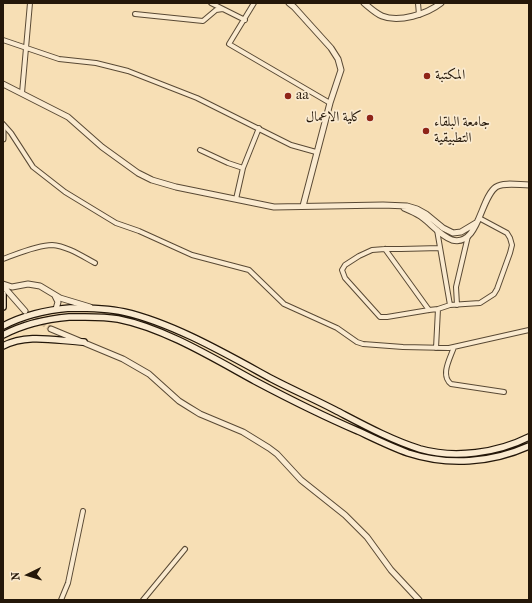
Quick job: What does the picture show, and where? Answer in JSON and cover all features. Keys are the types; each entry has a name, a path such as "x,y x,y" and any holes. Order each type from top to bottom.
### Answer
{"main road":[{"path":"3,307 7,295"},
{"path":"3,326 20,318 56,309 90,307 123,311 157,322 234,358 285,386 367,426 404,443 422,449 449,453 483,452 500,449 529,437"},
{"path":"3,335 28,324 58,318 98,317 118,320 136,324 170,337 211,357 302,406 407,453 425,458 475,461 503,455 529,446"},
{"path":"3,346 15,341 38,339 84,342"},
{"path":"282,395 285,386"}],"street":[{"path":"22,93 30,3"},
{"path":"211,3 245,20"},
{"path":"254,3 229,44 330,102"},
{"path":"289,3 302,15 338,59 341,70 316,152 303,206"},
{"path":"364,3 378,14 386,17 398,18 419,15 441,3"},
{"path":"418,3 419,15"},
{"path":"135,14 203,21 216,10 223,9"},
{"path":"3,40 60,59 96,63 128,71 197,98 291,145 316,152"},
{"path":"3,84 68,117 102,147 138,173 152,180 181,189 274,207 408,206 426,214 443,228 453,233 461,232 477,220"},
{"path":"3,124 11,133 33,167 65,192 116,223 139,231 192,255 249,270 284,304 337,328 357,342 363,344 403,347 454,347 529,330"},
{"path":"236,199 243,168 259,128"},
{"path":"3,130 3,139"},
{"path":"200,150 243,168"},
{"path":"402,206 422,217 447,238 453,240 464,239 473,231 477,220 494,188 500,185 508,184 529,185"},
{"path":"440,248 385,248 372,250 345,265 342,270 345,278 380,317 438,309 450,305 480,303 494,294 512,245 507,233 477,220"},
{"path":"437,230 450,305"},
{"path":"457,305 456,287 468,236"},
{"path":"3,259 51,245 71,251 95,263"},
{"path":"385,248 429,310"},
{"path":"3,285 16,287 34,284 46,288 55,296 58,302 56,309"},
{"path":"3,285 7,295 25,311"},
{"path":"7,295 13,292 16,287"},
{"path":"55,296 90,307"},
{"path":"436,348 438,309"},
{"path":"52,329 123,359 149,374 179,401 187,406 200,414 243,432 277,454 300,480 345,515 367,537 391,570 419,600"},
{"path":"454,347 446,371 447,381 451,384 504,392"},
{"path":"61,600 68,583 83,511"},
{"path":"143,600 185,549"}],"tunnel":[{"path":"29,314 51,329"}],"place":[{"name":"المكتبة","path":"427,76"},
{"name":"aa","path":"288,96"},
{"name":"كلية الاعمال","path":"370,118"},
{"name":"جامعة البلقاء التطبيقية","path":"426,131"}]}
